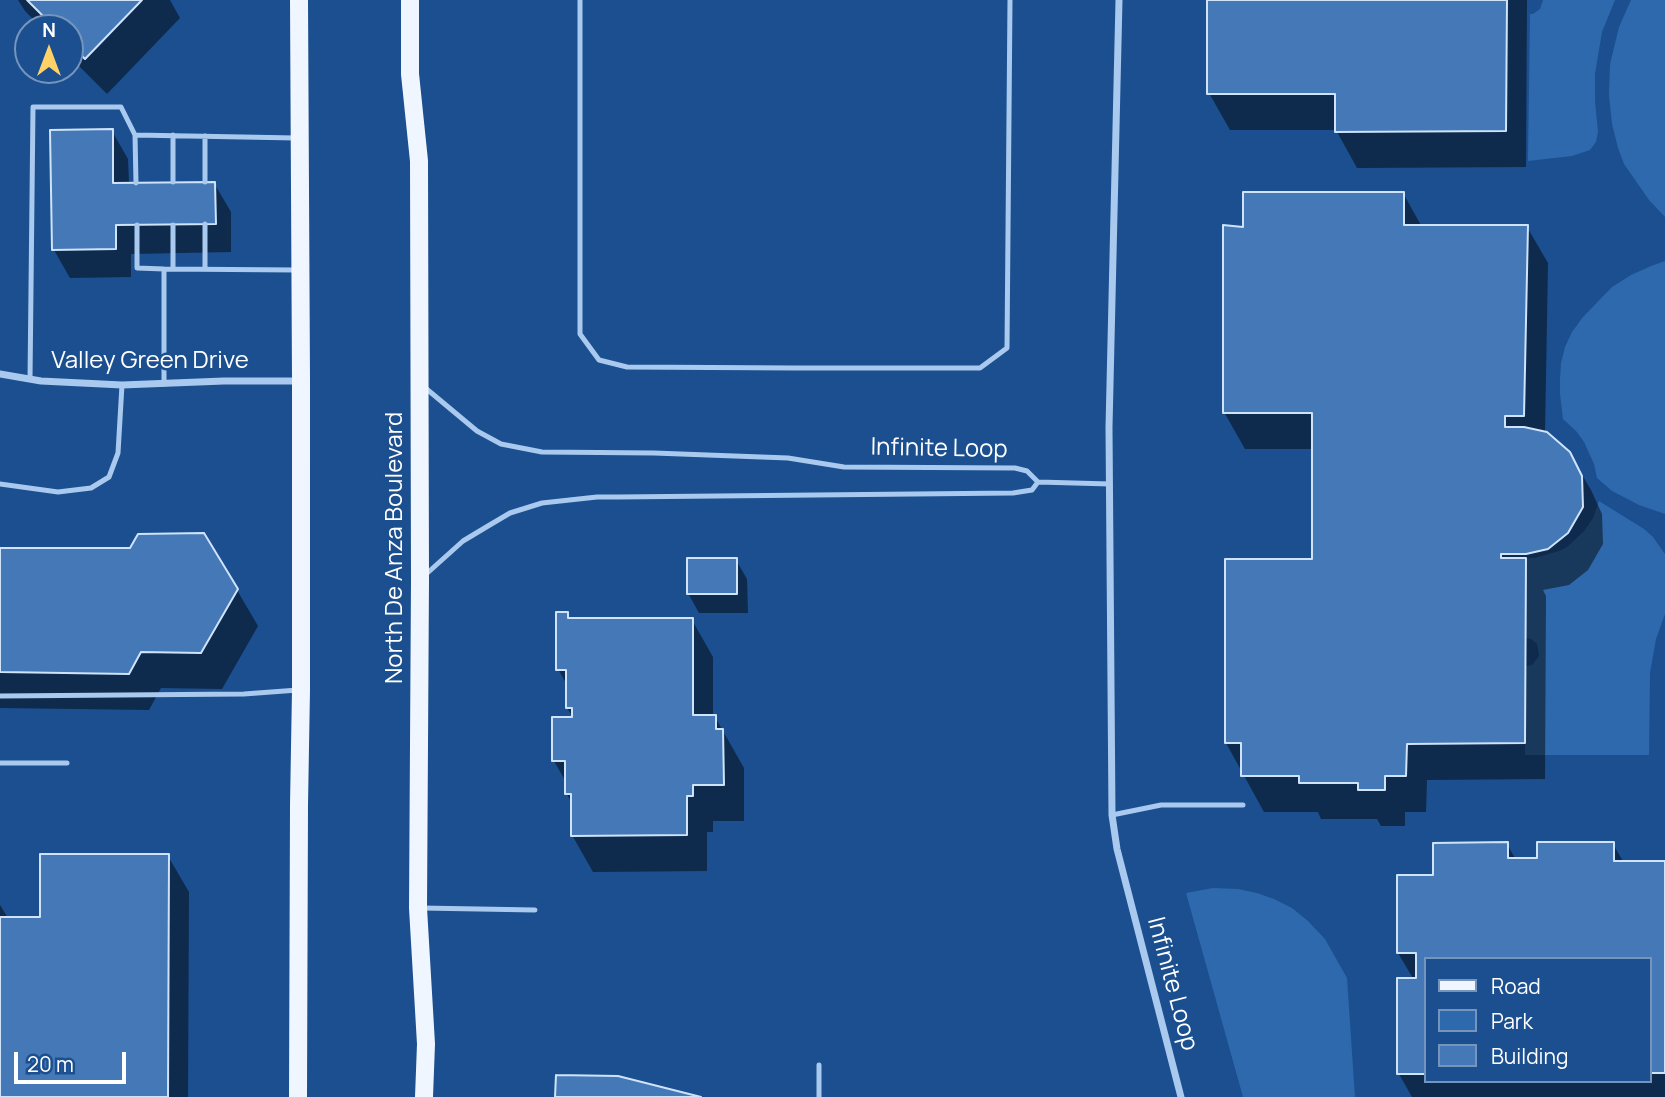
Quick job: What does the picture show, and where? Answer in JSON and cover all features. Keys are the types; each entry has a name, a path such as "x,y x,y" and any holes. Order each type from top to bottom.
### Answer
{"main road":[{"path":"298,1097 301,690 299,0"},
{"name":"North De Anza Boulevard","path":"410,0 410,74 419,161 418,908 426,1044 424,1097"}],"street":[{"name":"Infinite Loop","path":"1119,0 1109,428 1112,815 1116,849 1181,1097"},
{"name":"Valley Green Drive","path":"0,374 30,379 122,385 301,381"}],"lane":[{"path":"580,0 580,334 599,359 627,367 795,368 980,368 1007,348 1010,0"},
{"path":"30,379 33,107 121,107 135,135 136,183"},
{"path":"135,135 299,138"},
{"path":"173,135 173,182"},
{"path":"205,136 205,182"},
{"path":"205,224 205,269"},
{"path":"173,225 173,269"},
{"path":"136,226 136,268 300,270"},
{"path":"164,269 164,384"},
{"name":"Infinite Loop","path":"419,383 477,431 500,443 542,452 788,458 844,467 1016,468 1027,471 1038,482 1032,490 1013,493 597,497 542,503 510,513 463,541 420,580"},
{"path":"0,484 58,492 91,488 109,477 118,453 122,385"},
{"path":"1038,482 1110,484"},
{"path":"0,696 244,694 301,690"},
{"path":"0,763 67,763"},
{"path":"1112,815 1161,806 1243,806"},
{"path":"418,908 535,910"},
{"path":"819,1065 819,1097"}],"green space":[{"path":"1543,0 1615,0 1602,32 1595,74 1598,132 1596,142 1590,150 1572,156 1528,161 1530,14 1540,9"},
{"path":"1631,0 1665,0 1665,217 1649,200 1624,164 1612,124 1610,64 1619,27"},
{"path":"1665,261 1665,514 1612,491 1597,478 1584,442 1563,419 1560,379 1565,347 1583,317 1612,287 1631,275"},
{"path":"1599,501 1644,529 1665,554 1665,614 1656,639 1650,673 1649,755 1525,755 1525,666 1532,665 1539,656 1537,644 1525,638 1526,558 1567,547 1584,531 1593,518"},
{"path":"1213,888 1238,889 1274,899 1292,908 1325,939 1347,978 1355,1097 1243,1097 1186,893"}],"building":[{"path":"27,0 142,0 85,59 84,14 41,14"},
{"path":"1207,0 1507,0 1506,131 1335,132 1335,94 1207,94"},
{"path":"113,129 113,183 215,182 216,224 116,225 116,249 52,250 50,130"},
{"path":"1243,192 1404,192 1404,225 1528,225 1524,416 1505,416 1505,427 1524,427 1547,432 1570,452 1582,476 1583,507 1568,533 1548,549 1526,554 1501,554 1501,558 1526,558 1525,743 1407,744 1406,776 1385,776 1385,790 1358,790 1358,783 1299,783 1299,776 1241,776 1241,743 1225,743 1225,559 1312,559 1312,413 1223,413 1223,225 1243,227"},
{"path":"204,533 238,589 201,653 141,652 129,674 0,672 0,548 130,548 138,534"},
{"path":"687,558 737,558 737,594 687,594"},
{"path":"556,612 568,612 568,618 693,618 693,715 716,715 716,729 723,729 724,785 693,785 693,796 687,796 687,835 571,836 571,794 565,794 565,761 552,761 552,717 572,717 572,708 566,708 566,670 556,670"},
{"path":"1508,842 1508,858 1537,858 1537,842 1614,842 1614,861 1665,861 1665,1073 1651,1073 1651,957 1424,957 1424,1074 1397,1074 1397,978 1416,978 1416,953 1397,953 1397,875 1433,875 1433,843"},
{"path":"40,854 169,854 168,1097 0,1097 0,917 40,917"},
{"path":"556,1075 618,1076 701,1097 555,1097"}]}
